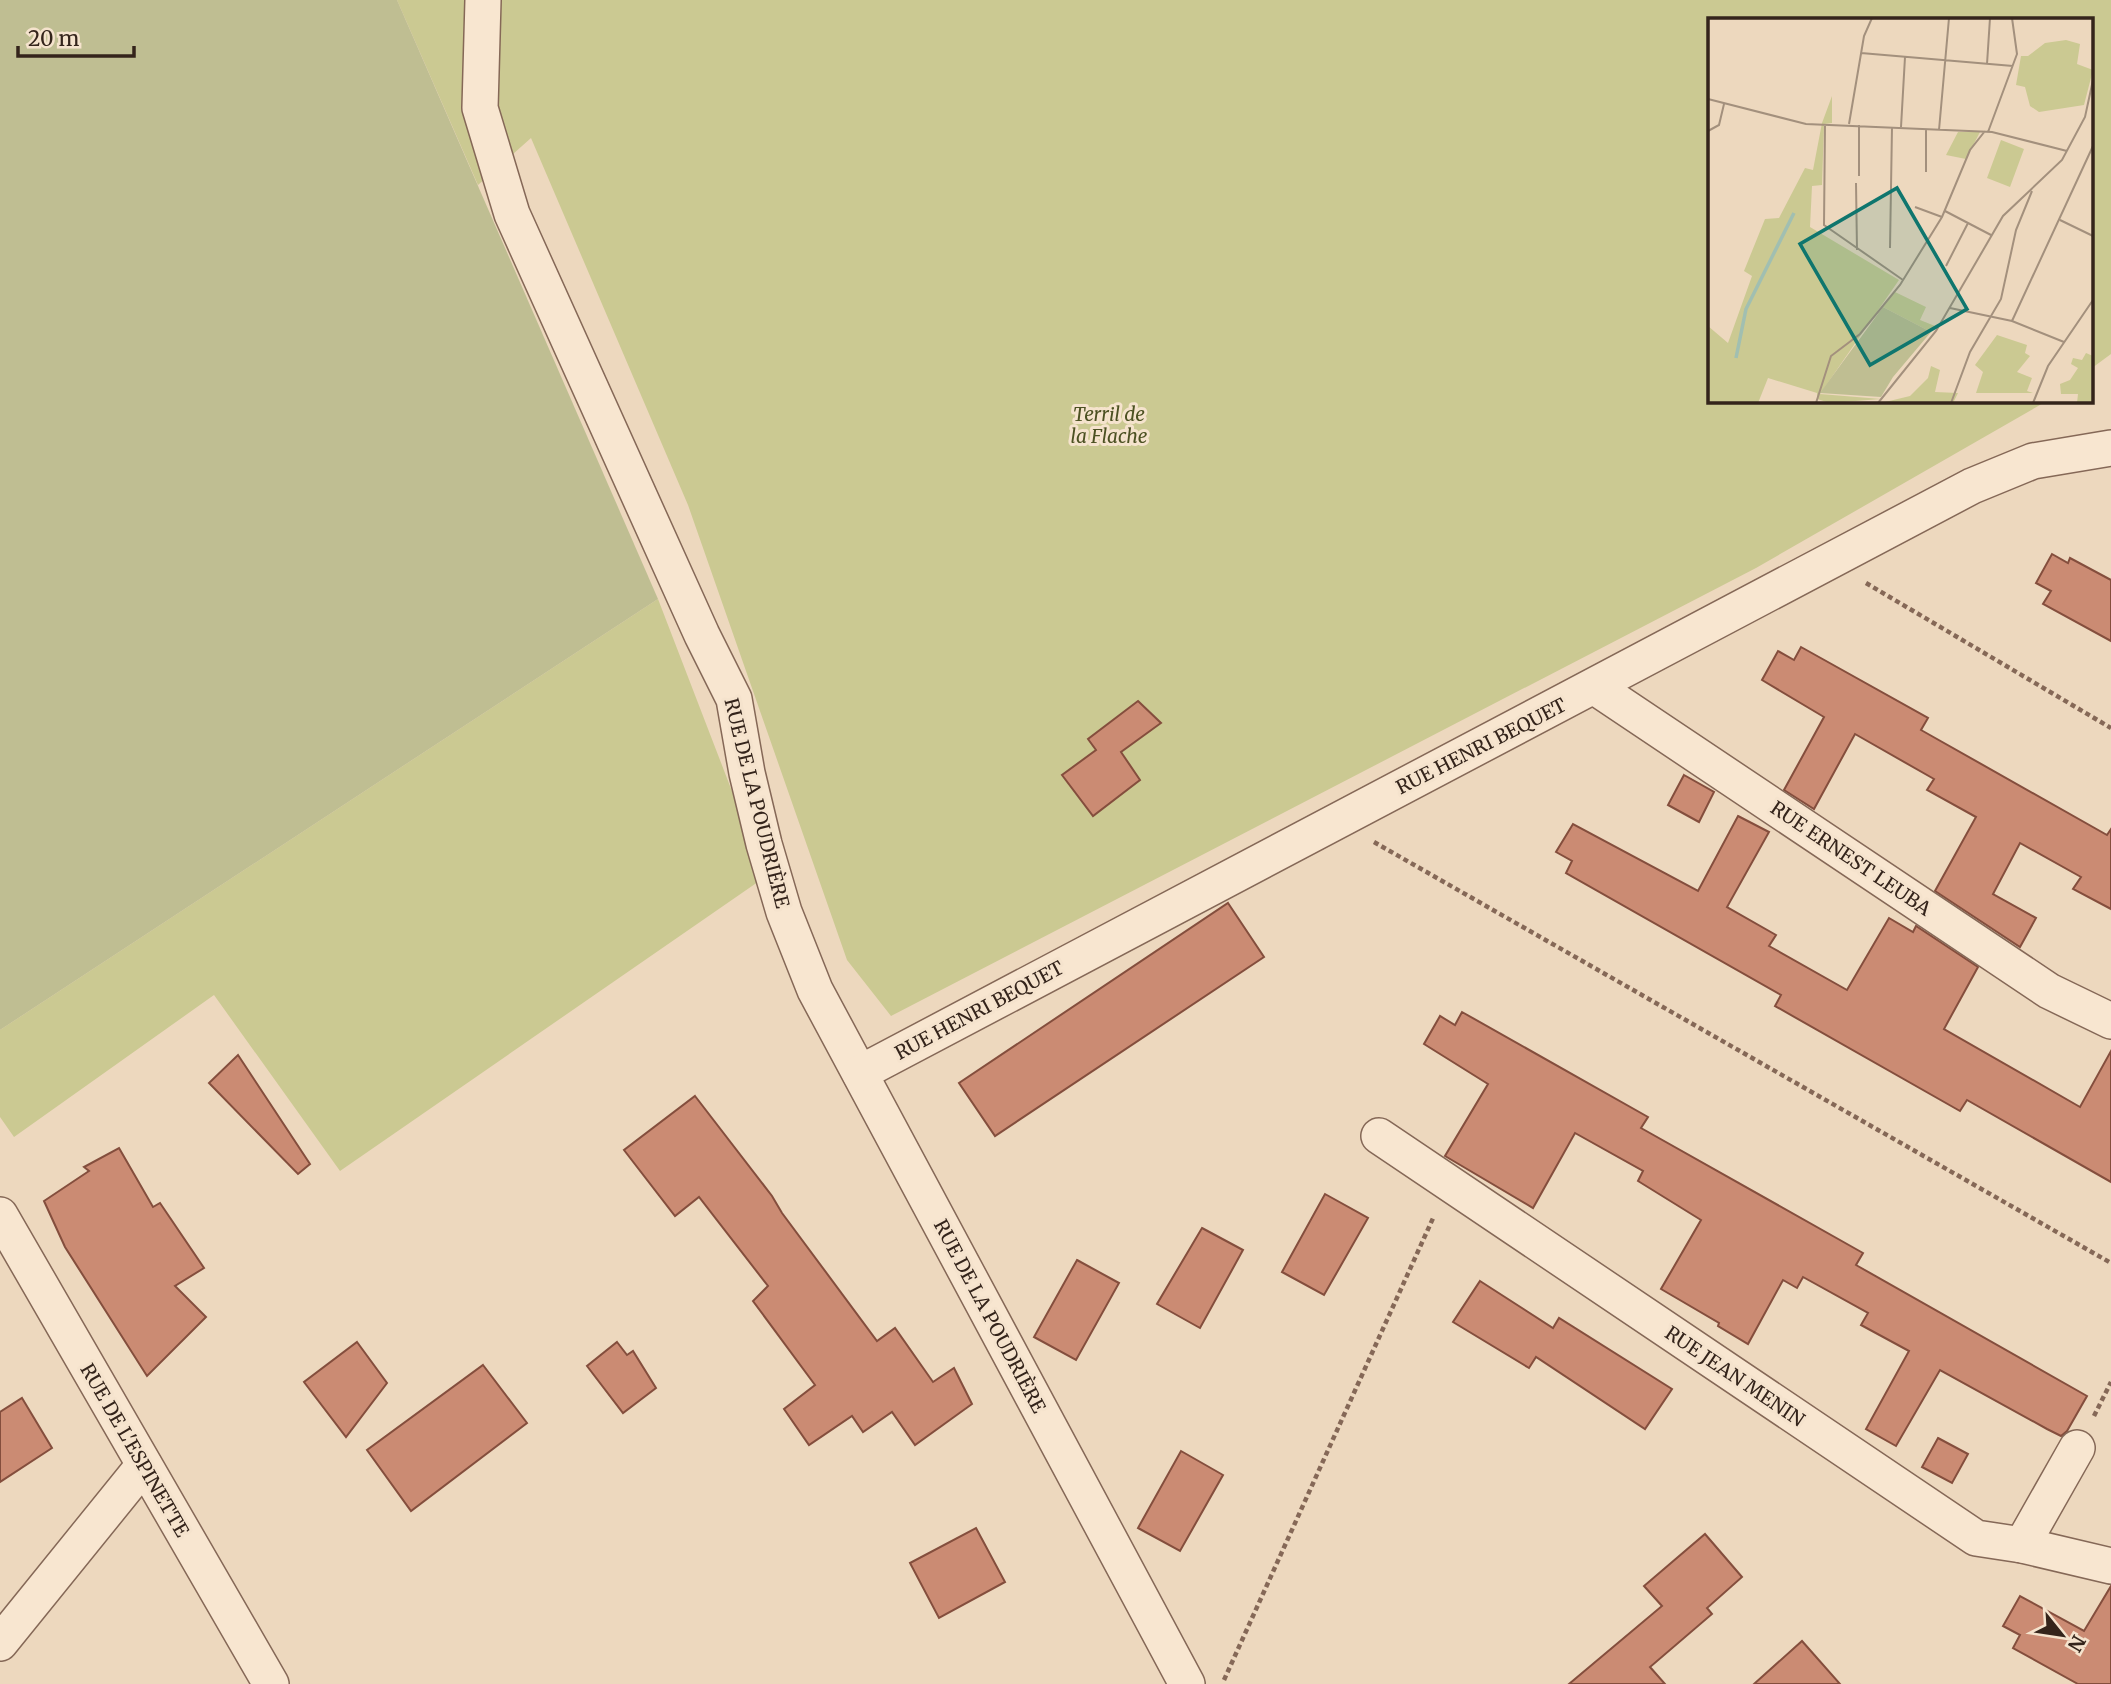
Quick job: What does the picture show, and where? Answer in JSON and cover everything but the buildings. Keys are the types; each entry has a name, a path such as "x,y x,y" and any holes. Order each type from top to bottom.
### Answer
{"street":[{"name":"RUE DE LA POUDRIÈRE","path":"482,0 480,108 512,214 702,635 734,699 747,773 783,912 815,990 1187,1684"},
{"name":"RUE HENRI BEQUET","path":"860,1073 1972,486 2033,461 2111,448"},
{"name":"RUE ERNEST LEUBA","path":"1595,687 2049,991 2111,1021"},
{"name":"RUE JEAN MENIN","path":"1379,1136 1976,1538 2022,1545 2111,1566"},
{"name":"RUE DE L'ESPINETTE","path":"0,1215 271,1684"},
{"path":"2022,1545 2077,1448"},
{"path":"0,1643 144,1465"}],"path":[{"path":"1829,561 2111,728"},
{"path":"1337,821 2111,1263"},
{"path":"1223,1684 1449,1183"}],"green space":[{"name":"Terril de la Flache","path":"397,0 2111,0 2111,354 2094,367 2094,18 1708,18 1708,402 2045,402 1756,568 891,1016 847,960 688,505 531,138 478,185"},
{"path":"658,599 765,877 340,1171 214,995 14,1137 0,1117 0,1030"}],"shaded area":[{"path":"0,0 397,0 658,599 0,1030"}]}
